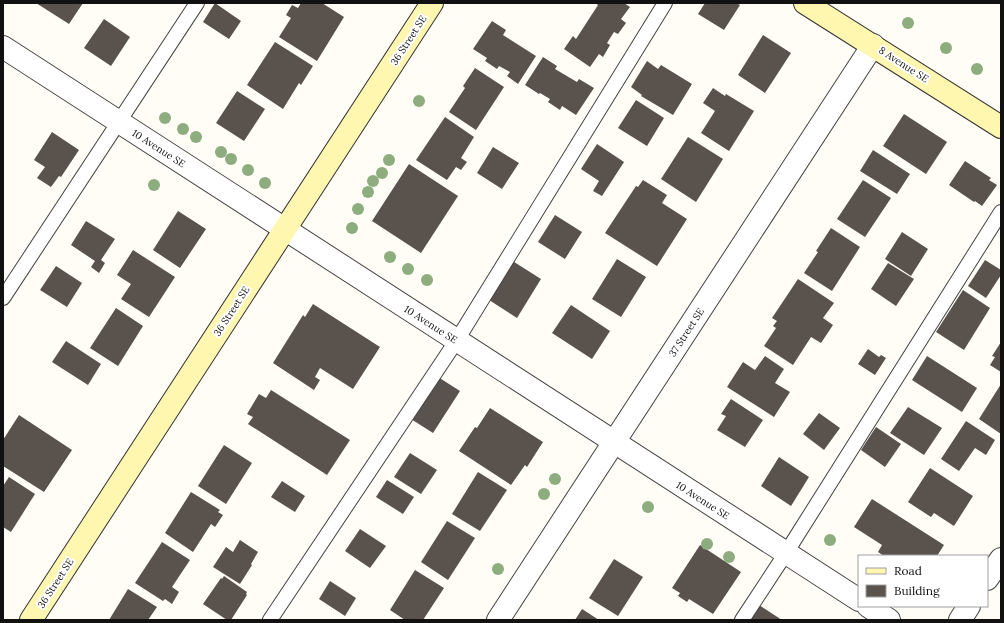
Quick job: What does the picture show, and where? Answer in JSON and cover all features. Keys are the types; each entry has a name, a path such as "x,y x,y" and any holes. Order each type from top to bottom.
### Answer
{"main road":[{"name":"36 Street SE","path":"31,620 432,3"},
{"name":"8 Avenue SE","path":"805,3 1001,127"}],"street":[{"name":"37 Street SE","path":"498,620 873,45"},
{"name":"10 Avenue SE","path":"3,47 858,599"},
{"path":"988,578 1001,558"},
{"path":"870,607 889,620"},
{"path":"960,620 968,607"}],"lane":[{"path":"3,298 197,3"},
{"path":"270,620 457,340 665,3"},
{"path":"742,620 786,553 1001,212"}],"building":[{"path":"36,3 83,3 69,24"},
{"path":"215,3 241,21 229,39 203,22"},
{"path":"301,3 322,3 344,17 317,61 279,37 291,18 286,15 292,5 298,8"},
{"path":"595,3 624,3 630,7 621,19 626,23 618,34 614,32 607,43 610,45 603,57 599,54 590,67 564,49 573,36 576,39 598,5"},
{"path":"705,3 736,3 740,5 724,30 698,14"},
{"path":"104,19 130,37 111,66 84,48"},
{"path":"492,21 506,30 503,35 536,56 518,84 507,76 510,72 499,66 497,69 485,61 487,58 473,49"},
{"path":"763,35 791,53 765,93 738,75"},
{"path":"275,42 313,66 301,85 299,83 283,109 247,85"},
{"path":"543,57 557,66 555,69 577,82 579,79 594,88 576,115 562,106 560,110 548,102 550,99 525,85"},
{"path":"647,61 658,69 661,65 692,84 673,115 641,96 642,95 631,87"},
{"path":"475,68 504,87 476,130 449,112 465,88 463,86"},
{"path":"713,88 754,111 729,151 701,133 715,111 703,103"},
{"path":"237,91 265,109 244,141 216,123"},
{"path":"636,100 664,118 647,146 618,128"},
{"path":"904,114 947,142 926,174 883,146"},
{"path":"445,117 474,137 461,158 467,162 461,170 456,167 447,180 416,160"},
{"path":"52,132 79,150 61,177 59,176 51,187 37,178 45,167 34,160"},
{"path":"688,137 723,159 696,202 661,179"},
{"path":"597,144 624,162 602,196 593,191 599,181 581,169"},
{"path":"493,147 519,163 502,189 477,173"},
{"path":"873,150 910,174 897,194 860,171"},
{"path":"965,161 991,178 989,180 997,185 982,206 949,185"},
{"path":"409,164 458,196 421,253 372,221"},
{"path":"643,180 667,195 662,203 687,219 657,266 605,233 636,186 638,187"},
{"path":"863,180 891,198 865,237 837,219"},
{"path":"178,211 206,229 180,268 153,250"},
{"path":"555,215 582,232 565,259 538,242"},
{"path":"86,221 115,239 101,260 105,263 99,273 91,267 95,261 71,245"},
{"path":"831,228 860,247 832,291 804,273 818,252 816,251"},
{"path":"902,232 928,249 911,276 885,259"},
{"path":"133,250 175,277 149,317 121,299 131,284 117,275"},
{"path":"617,259 646,277 621,317 592,299"},
{"path":"511,260 541,279 517,318 486,298"},
{"path":"985,260 1001,270 1001,275 986,298 968,286"},
{"path":"888,263 914,279 896,306 871,289"},
{"path":"56,266 82,283 67,307 40,290"},
{"path":"798,279 834,303 823,318 833,325 821,343 811,337 793,365 764,346 776,328 773,326 777,321 772,318"},
{"path":"963,290 990,308 964,350 936,332"},
{"path":"313,304 380,347 353,389 320,368 315,377 320,380 314,390 273,363 303,315 305,317"},
{"path":"571,305 610,331 592,359 552,333"},
{"path":"116,308 143,326 118,366 90,348"},
{"path":"66,341 101,364 88,385 52,362"},
{"path":"1001,342 1001,372 990,365 995,357 992,356"},
{"path":"868,349 879,357 881,355 886,358 875,375 858,364"},
{"path":"765,356 784,369 775,383 790,392 774,417 727,387 743,362 755,370"},
{"path":"927,356 977,388 962,412 912,380"},
{"path":"438,377 460,391 433,433 411,419"},
{"path":"1001,384 1001,434 979,419"},
{"path":"271,390 350,440 327,475 248,424 253,417 247,414 259,394 266,398"},
{"path":"731,399 763,420 745,447 717,430 726,416 721,414"},
{"path":"908,407 942,428 924,455 890,433"},
{"path":"490,408 543,442 527,467 525,465 511,485 459,451"},
{"path":"819,413 840,428 824,450 803,434"},
{"path":"19,415 72,450 44,492 3,466 3,440"},
{"path":"966,421 995,440 986,455 975,448 959,471 941,459"},
{"path":"876,427 901,444 885,467 861,450"},
{"path":"224,445 252,463 226,504 198,486"},
{"path":"410,453 437,470 421,494 394,477"},
{"path":"779,457 809,477 791,506 761,486"},
{"path":"930,468 973,496 954,526 934,513 931,517 908,502"},
{"path":"478,472 507,490 480,531 452,514"},
{"path":"9,477 35,494 11,532 3,527 3,486"},
{"path":"387,480 414,497 403,514 376,497"},
{"path":"282,481 305,496 295,512 271,497"},
{"path":"191,492 220,510 218,512 223,515 215,527 211,524 193,552 165,533"},
{"path":"872,499 944,545 938,555 882,555 878,552 882,545 854,527"},
{"path":"447,521 475,538 448,580 421,562"},
{"path":"360,529 386,546 370,568 345,551"},
{"path":"240,540 258,552 240,584 213,567 226,547 233,552"},
{"path":"162,542 190,560 172,587 179,592 172,604 165,599 163,601 135,583"},
{"path":"700,545 741,572 713,614 689,599 687,602 678,596 680,593 672,588"},
{"path":"614,559 643,577 618,616 589,598"},
{"path":"415,570 444,588 423,620 405,620 390,610"},
{"path":"224,576 247,592 247,595 231,620 227,620 203,604"},
{"path":"330,581 356,598 345,616 319,599"},
{"path":"128,589 157,607 148,620 109,620"},
{"path":"759,605 782,620 748,620"},
{"path":"582,609 599,620 575,620"}]}
